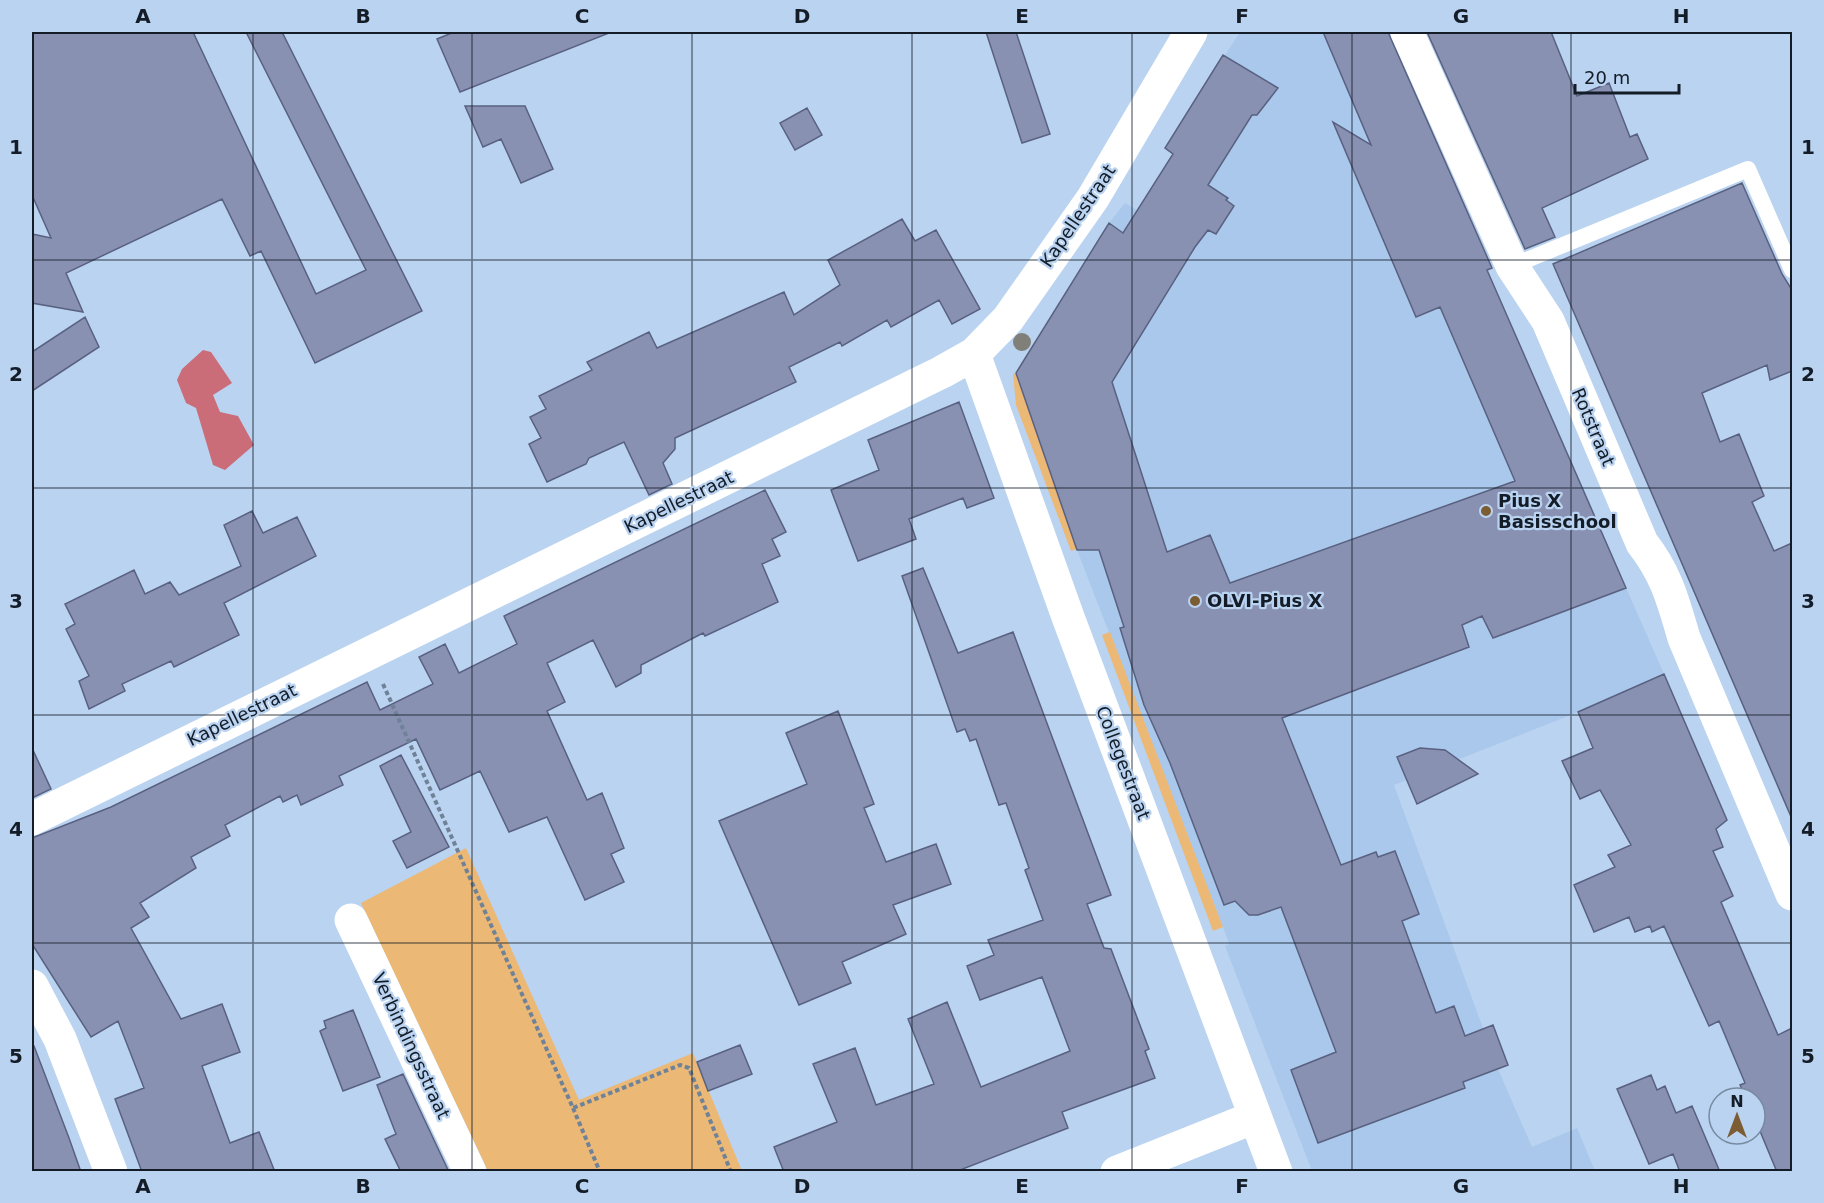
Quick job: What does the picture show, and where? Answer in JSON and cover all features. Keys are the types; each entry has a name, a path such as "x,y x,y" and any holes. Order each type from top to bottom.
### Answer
{"street":[{"name":"Kapellestraat","path":"32,819 974,354 1008,319 1093,198 1191,32"},
{"name":"Rotstraat","path":"1407,32 1512,266 1548,321 1642,543 1659,565 1674,600 1684,638 1792,894"},
{"name":"Collegestraat","path":"974,354 1072,628 1276,1172"},
{"name":"Verbindingsstraat","path":"351,920 470,1172"},
{"path":"32,986 60,1039 111,1172"},
{"path":"1117,1172 1255,1117"}],"lane":[{"path":"1512,266 1748,169 1792,270"}],"path":[{"path":"369,653 600,1172"},
{"path":"573,1108 680,1065 689,1068 731,1172"}],"shaded area":[{"name":"OLVI-Pius X","path":"1240,32 1387,32 1454,196 1664,674 1578,712 1394,785 1498,1069 1532,1147 1577,1128 1595,1171 1312,1171 1225,946 1229,944 1226,935 1077,550 1016,373 1109,223 1125,203 1137,210 1173,154 1165,148"},
{"path":"203,350 211,352 232,383 213,395 220,412 238,416 254,445 225,470 213,465 196,408 186,403 177,380 182,369"},
{"path":"1013,374 1017,374 1077,549 1071,551 1016,405"},
{"path":"1110,632 1223,927 1213,931 1102,635"},
{"path":"466,848 579,1100 693,1053 742,1171 488,1171 361,903"}],"building":[{"path":"32,32 193,32 316,294 366,270 246,32 282,32 422,311 315,363 261,251 250,256 222,199 66,273 83,312 32,303 32,234 51,238 32,195"},
{"path":"454,32 609,33 460,92 437,39"},
{"path":"986,32 1016,32 1050,134 1022,143"},
{"path":"1323,32 1388,32 1492,268 1487,270 1626,588 1493,638 1482,616 1462,625 1469,647 1282,718 1341,865 1376,852 1378,857 1395,851 1419,914 1402,921 1436,1013 1454,1006 1465,1036 1493,1025 1508,1065 1463,1082 1465,1088 1318,1143 1291,1070 1336,1052 1281,907 1258,915 1249,915 1235,901 1224,905 1170,763 1144,705 1120,628 1124,627 1099,550 1077,550 1016,373 1109,223 1123,233 1173,154 1165,148 1223,55 1278,88 1257,115 1252,115 1208,185 1228,198 1226,200 1234,206 1216,234 1208,230 1195,247 1112,382 1167,552 1210,535 1230,583 1515,481 1440,307 1416,317 1333,122 1371,145"},
{"path":"1427,32 1551,32 1577,96 1609,83 1630,137 1637,134 1648,159 1542,208 1555,237 1525,249"},
{"path":"465,106 525,106 553,169 521,183 501,139 483,147"},
{"path":"807,108 822,135 795,150 780,123"},
{"path":"1742,183 1782,274 1792,290 1792,371 1770,380 1767,365 1702,393 1720,442 1739,434 1764,496 1752,502 1774,551 1792,543 1792,819 1553,264"},
{"path":"902,219 915,241 936,230 980,309 952,324 939,300 891,327 887,320 842,346 840,342 789,367 796,382 675,438 675,449 663,463 672,484 649,495 624,442 589,458 586,464 547,482 529,444 541,438 530,417 546,409 539,396 592,370 587,362 649,332 657,348 784,292 794,315 840,285 828,260"},
{"path":"85,317 99,347 32,391 32,352"},
{"path":"959,402 994,498 967,508 963,498 909,519 916,539 858,561 831,490 879,470 868,440"},
{"path":"765,490 786,532 772,539 780,556 762,564 778,602 705,636 703,633 641,665 641,673 616,687 593,640 547,663 565,702 547,711 587,800 602,793 624,848 611,854 624,882 585,900 547,817 509,832 480,771 440,790 416,739 339,776 343,785 301,805 297,795 283,802 280,796 225,825 230,836 191,857 196,868 140,903 149,917 131,928 181,1019 222,1004 240,1052 202,1066 230,1143 259,1132 275,1172 142,1172 115,1099 144,1088 118,1021 91,1037 32,944 32,838 111,807 367,682 380,710 433,684 419,657 445,644 459,673 517,644 504,616"},
{"path":"252,511 263,533 297,517 316,556 224,603 239,635 174,667 171,661 122,684 125,691 89,709 79,681 89,676 66,629 75,624 65,604 134,570 145,594 170,582 179,595 241,566 224,525"},
{"path":"923,568 958,653 1013,632 1111,895 1087,904 1104,948 1111,949 1149,1049 1145,1051 1155,1078 1062,1112 1068,1128 955,1172 784,1172 774,1147 837,1122 813,1064 855,1048 876,1105 934,1084 908,1019 947,1002 981,1087 1070,1051 1042,977 980,1000 967,966 994,955 988,940 1043,920 1025,870 1029,868 1006,803 999,805 976,739 970,741 965,729 957,732 902,576"},
{"path":"1664,674 1727,820 1716,829 1723,847 1713,851 1733,896 1721,902 1778,1035 1792,1028 1792,1172 1777,1172 1766,1146 1767,1086 1740,1086 1745,1083 1719,1021 1709,1026 1664,926 1652,932 1650,926 1635,932 1629,917 1594,932 1574,885 1615,867 1608,855 1631,845 1600,790 1580,799 1562,761 1593,748 1578,712"},
{"path":"838,711 874,804 864,808 886,862 936,844 951,884 893,905 906,934 842,962 851,983 799,1005 719,821 807,784 786,733"},
{"path":"32,748 51,789 32,798"},
{"path":"1420,748 1445,750 1478,774 1417,804 1397,757"},
{"path":"401,755 449,847 407,868 393,841 411,832 380,766"},
{"path":"353,1010 380,1077 343,1091 320,1031 326,1028 324,1021"},
{"path":"740,1045 752,1074 708,1091 697,1062"},
{"path":"34,1046 81,1172 32,1172 32,1047"},
{"path":"403,1074 449,1172 401,1172 385,1139 396,1134 377,1085"},
{"path":"1651,1075 1657,1090 1665,1086 1676,1113 1692,1106 1707,1146 1720,1172 1680,1172 1673,1154 1649,1164 1617,1089"}],"place":[{"name":"Pius X Basisschool","path":"1486,511"},
{"name":"OLVI-Pius X","path":"1195,601"}]}
